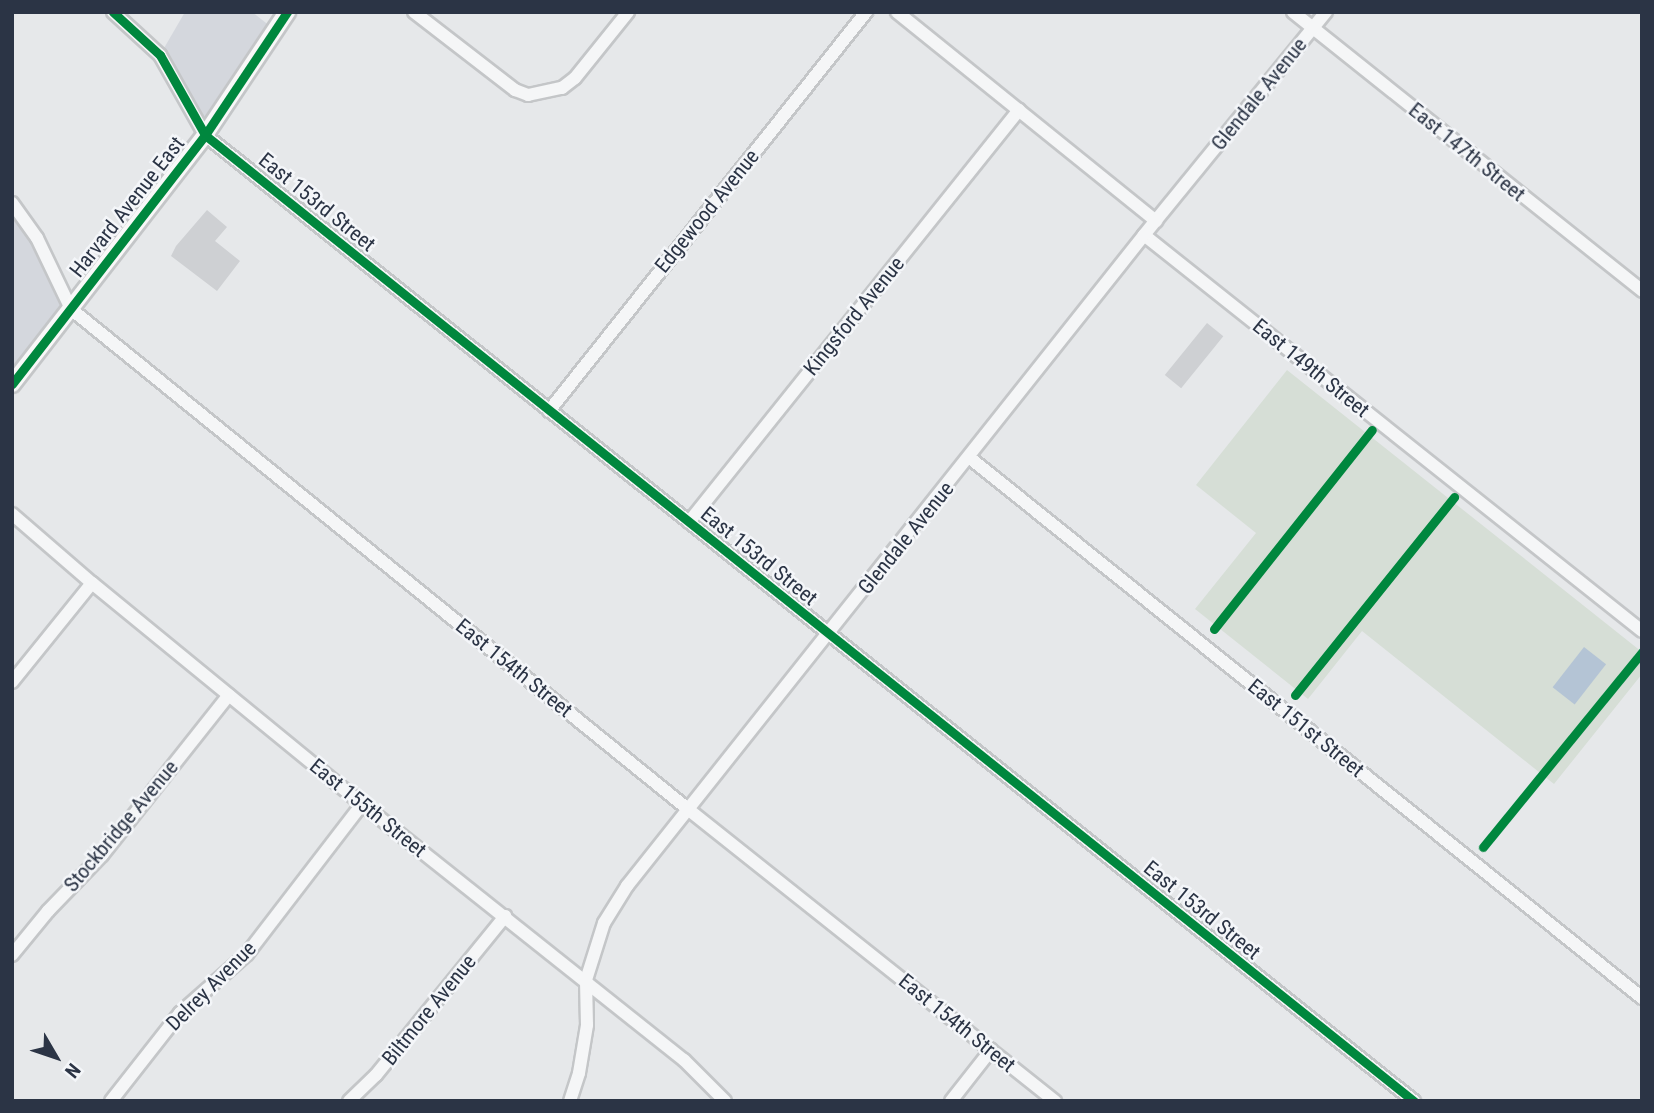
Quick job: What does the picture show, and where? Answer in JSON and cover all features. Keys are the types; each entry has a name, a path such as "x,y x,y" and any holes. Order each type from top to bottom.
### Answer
{"main road":[{"name":"Harvard Avenue East","path":"12,384 205,135 287,12"}],"street":[{"name":"East 153rd Street","path":"113,12 160,55 205,135 1414,1101"},
{"path":"414,12 515,90 528,95 562,88 575,78 628,12"},
{"name":"Edgewood Avenue","path":"549,411 866,12"},
{"path":"897,12 1156,221"},
{"name":"East 147th Street","path":"1293,12 1642,291"},
{"name":"Glendale Avenue","path":"570,1101 579,1073 587,1024 586,980 604,923 627,886 970,458 1144,235 1326,12"},
{"name":"Kingsford Avenue","path":"689,522 1019,110"},
{"name":"East 154th Street","path":"12,203 37,238 71,309 689,810 1055,1101"},
{"name":"East 149th Street","path":"1144,235 1642,631"},
{"name":"East 151st Street","path":"970,458 1642,998"},
{"name":"East 155th Street","path":"12,514 362,804 684,1060 725,1101"},
{"path":"12,682 92,583"},
{"name":"Stockbridge Avenue","path":"12,955 48,911 102,855 229,695"},
{"name":"Delrey Avenue","path":"111,1101 180,1013 247,954 362,804"},
{"name":"Biltmore Avenue","path":"349,1101 376,1075 505,916"},
{"path":"951,1101 991,1050"}],"shaded area":[{"path":"185,12 252,12 275,30 205,135 160,55"},
{"path":"23,215 71,309 12,384 12,222"},
{"path":"1287,370 1642,652 1642,674 1554,784 1362,631 1308,699 1195,609 1256,533 1196,485"}],"water":[{"path":"1584,647 1606,664 1575,704 1553,687"}],"building":[{"path":"207,210 227,227 215,241 240,261 217,291 171,256 176,246"},
{"path":"1207,323 1223,336 1181,388 1165,375"}],"cycle path":[{"path":"113,12 160,55 205,135 1414,1101"},
{"path":"12,384 205,135 287,12"},
{"path":"1214,629 1372,430"},
{"path":"1295,695 1454,497"},
{"path":"1483,847 1642,652"}]}
